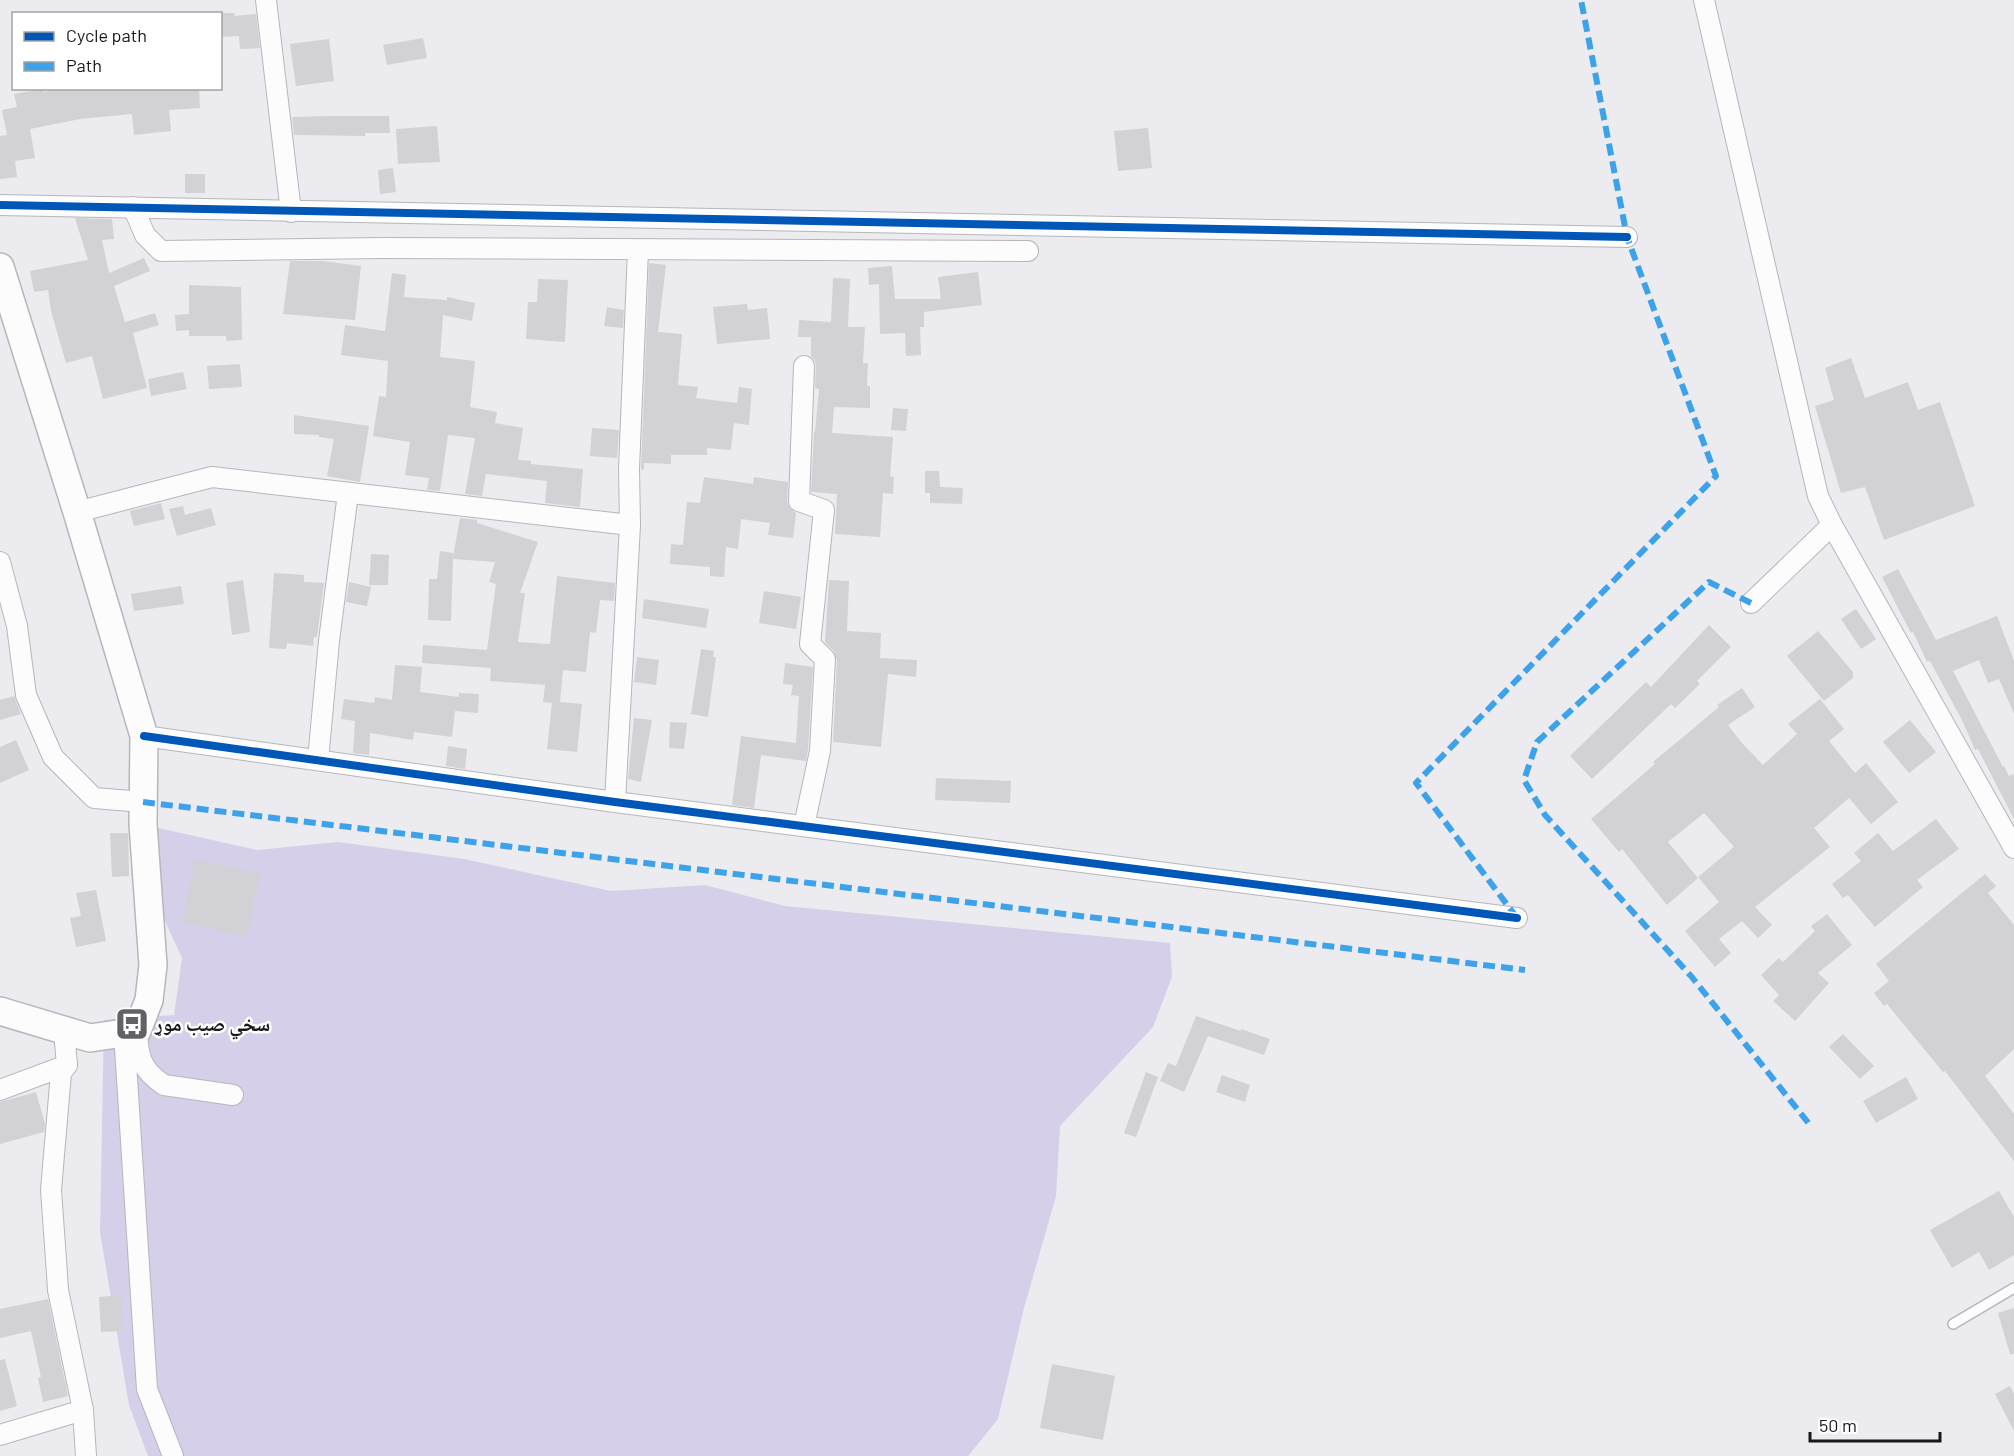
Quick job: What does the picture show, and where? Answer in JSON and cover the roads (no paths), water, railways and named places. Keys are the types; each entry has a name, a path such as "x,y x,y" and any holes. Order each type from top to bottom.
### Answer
{"street":[{"path":"266,0 291,212"},
{"path":"1704,0 1818,496 1832,525 2014,848"},
{"path":"0,205 1627,237"},
{"path":"133,207 145,235 161,251 382,248 1028,251"},
{"path":"615,802 630,525 629,468 638,250"},
{"path":"0,267 144,736 144,802 153,965 149,1000 130,1031 147,1389 172,1456"},
{"path":"804,366 799,501 824,510 810,645 825,659 820,751 804,826"},
{"path":"77,512 212,477 630,525"},
{"path":"318,760 329,640 348,493"},
{"path":"1751,603 1832,525"},
{"path":"0,562 8,629 26,694 53,757 94,798 144,802"},
{"path":"144,736 615,802 1517,918"},
{"path":"0,1011 90,1038 130,1031"},
{"path":"64,1030 67,1065 61,1073 51,1190 58,1290 83,1410 86,1456"},
{"path":"130,1031 144,1066 155,1079 164,1085 232,1095"},
{"path":"0,1090 67,1065"},
{"path":"0,1435 83,1410"}],"lane":[{"path":"1953,1324 2014,1288"}],"place":[{"name":"سخي صیب موړ","path":"132,1024"}]}
